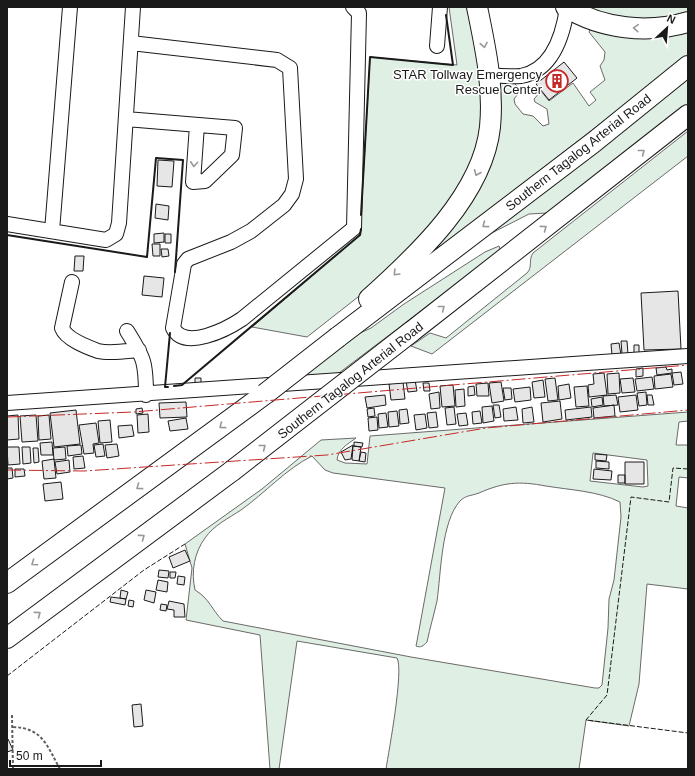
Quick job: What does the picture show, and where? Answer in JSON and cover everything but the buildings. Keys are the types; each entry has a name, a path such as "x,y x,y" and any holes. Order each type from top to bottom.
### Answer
{"highway":[{"path":"332,337 446,221 465,196 476,177 488,142 491,107 489,75 476,7"},
{"path":"567,7 593,20 623,27 654,28 688,22"},
{"name":"Southern Tagalog Arterial Road","path":"7,583 265,394 332,337 594,142 688,66"},
{"name":"Southern Tagalog Arterial Road","path":"7,638 232,471 688,115"}],"street":[{"path":"52,231 70,7"},
{"path":"7,224 106,240 116,234 119,223 133,7"},
{"path":"131,43 278,60 290,68 296,179 292,194 284,205 251,230 231,242 188,259 182,270 173,328 180,336 186,338 213,334 225,330 242,319 354,228 359,13 352,7"},
{"path":"437,46 440,7"},
{"path":"489,75 522,75 535,70 556,50 561,39 567,7"},
{"path":"126,119 197,125"},
{"path":"72,282 62,328 64,333 69,337 99,351 139,350"},
{"path":"127,331 144,360 146,370 146,395"},
{"path":"7,403 146,395 688,356"}],"path":[{"path":"12,715 13,769"},
{"path":"13,727 29,729 37,733 45,742 60,769"}],"green space":[{"path":"449,7 471,7 483,70 480,132 476,153 456,193 412,246 358,297 307,337 252,327 360,235 370,57 457,65"},
{"path":"587,7 688,7 688,13 662,17 637,18 612,15"},
{"path":"590,29 688,31 688,56 429,256 446,230 501,82 514,83 519,88 518,94 514,99 515,104 523,114 533,116 543,126 549,124 547,109 535,102 534,99 541,91 549,101 573,83 589,106 596,100 590,92 605,80 600,66 604,60 605,52 589,32"},
{"path":"688,77 688,105 555,209 547,213 529,214 482,238"},
{"path":"688,131 688,156 432,354 411,346 430,333 446,338 527,273 530,268 533,253"},
{"path":"499,246 499,252 331,379 299,379 358,334 371,328 404,304 485,252"},
{"path":"688,412 688,421 679,422 676,445 688,445 688,478 679,477 676,506 688,508 688,589 647,584 639,684 629,726 586,720 579,769 386,769 393,729 399,678 399,665 397,658 297,641 279,769 270,769 260,635 186,620 192,568 185,544 262,489 321,440 356,438 341,450 337,460 345,463 367,464 370,436","holes":["593,453 647,460 648,486 643,487 590,481","312,456 325,470 333,473 445,488 416,646 418,647 427,642 437,601 445,535 454,510 462,499 504,485 528,483 584,491 603,495 620,502 621,517 614,580 609,599 608,628 602,685 599,688 595,688 411,657 223,621 204,597 195,590 193,576 194,563 201,544 209,533 217,526 241,510 284,474 302,461"]}],"fence":[{"path":"688,469 673,468 669,502 631,497 607,695 586,720 688,733"},
{"path":"7,676 144,570 185,544"}],"wall":[{"path":"361,215 370,57 453,65 446,15"},
{"path":"7,235 147,257 156,158 183,160 175,272"},
{"path":"174,386 182,385 360,235 361,229"},
{"path":"168,387 165,387 170,333"}],"power":[{"path":"7,417 134,412 688,365"},
{"path":"7,470 84,471 327,455 486,428 688,410"}],"place":[{"name":"STAR Tollway Emergency Rescue Center","path":"557,81"}]}
